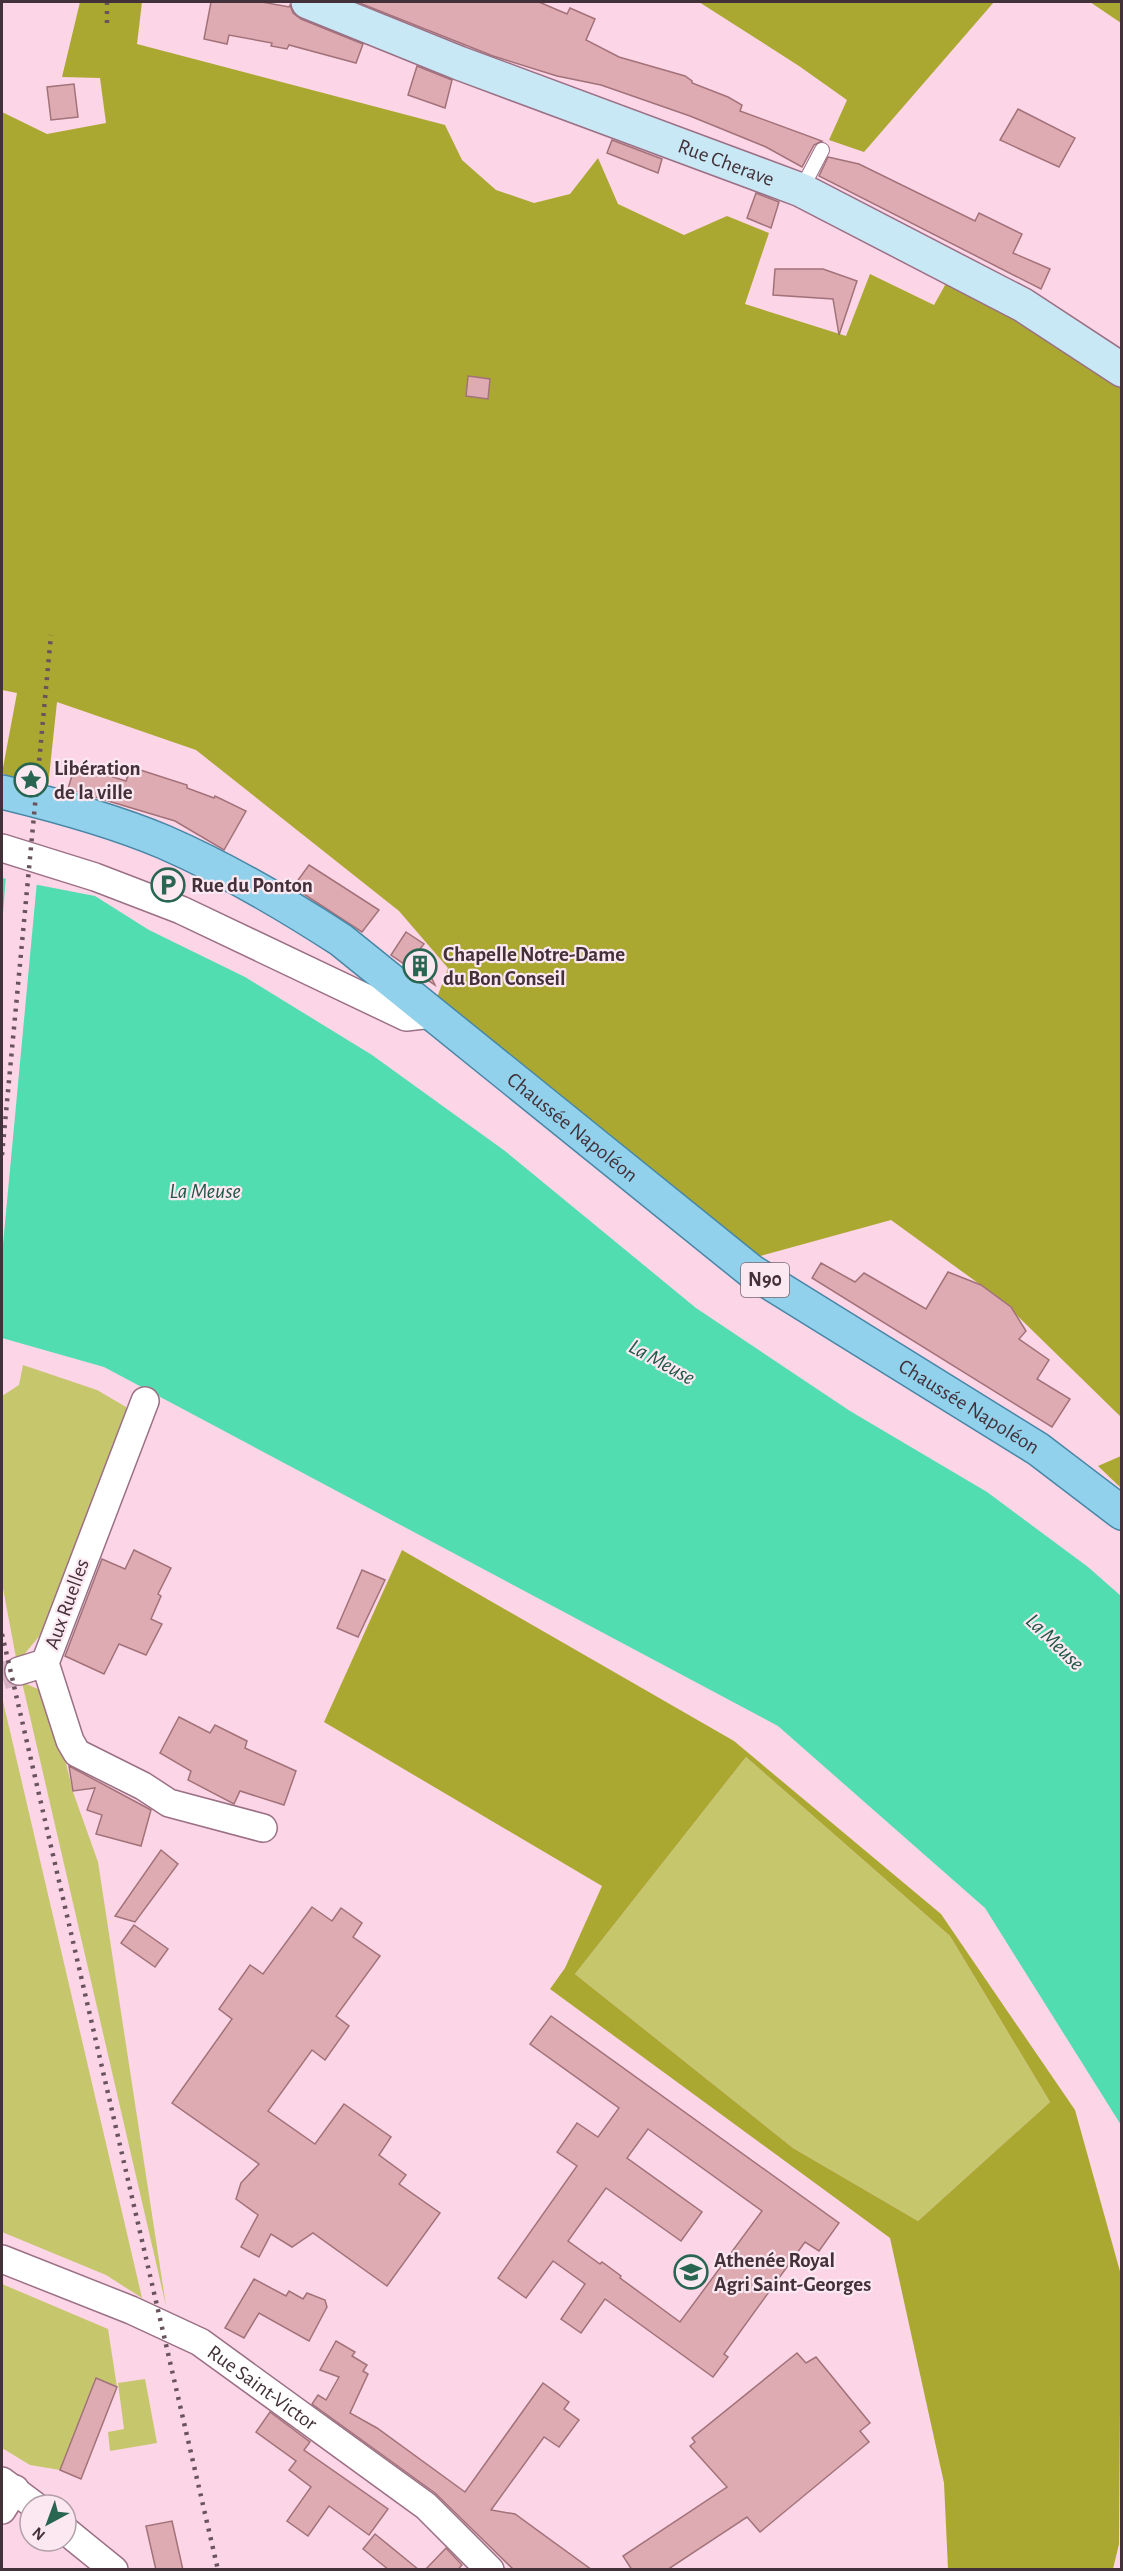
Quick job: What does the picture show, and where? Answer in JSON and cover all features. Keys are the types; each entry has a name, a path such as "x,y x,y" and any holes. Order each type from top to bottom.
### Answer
{"main road":[{"name":"Chaussée Napoléon","path":"2,792 48,803 163,842 253,886 341,940 751,1271 1038,1449 1122,1513"}],"street":[{"name":"Rue Cherave","path":"308,2 459,63 801,190 1023,305 1122,370"},
{"path":"2,848 94,877 181,910 406,1017 432,1014"},
{"name":"Aux Ruelles","path":"145,1401 45,1663 70,1741 77,1753 143,1786 169,1803 263,1828"},
{"path":"19,1671 45,1663"},
{"name":"Rue Saint-Victor","path":"2,2259 131,2310 200,2342 426,2506 490,2570"},
{"path":"78,2541 114,2570"}],"lane":[{"path":"801,190 822,150"}],"shaded area":[{"path":"80,2 142,2 137,44 445,125 462,160 496,190 534,203 570,194 598,158 618,204 684,235 727,216 769,233 745,304 846,336 870,274 934,305 954,269 1121,370 1121,1417 1000,1299 891,1220 757,1257 435,1003 448,968 399,911 196,750 57,702 47,796 2,773 17,693 2,690 2,112 47,134 106,123 100,78 62,77"},
{"path":"699,2 994,2 864,152 829,140 847,100 799,66"},
{"path":"1090,2 1121,2 1121,23"},
{"path":"23,1365 97,1390 126,1407 129,1421 46,1628 17,1663 2,1583 2,1396 19,1385"},
{"path":"1121,1456 1121,1488 1098,1466"},
{"path":"402,1550 734,1741 941,1914 1075,2110 1121,2275 1119,2544 1113,2569 948,2569 944,2483 890,2238 550,1989 565,1968 602,1886 324,1722","holes":["746,1757 950,1936 1050,2102 918,2221 793,2148 575,1974"]},
{"path":"22,1682 49,1694 73,1792 98,1862 166,2306"},
{"path":"2,1697 142,2298 106,2275 2,2232"},
{"path":"746,1757 950,1936 1050,2102 918,2221 793,2148 575,1974"},
{"path":"2,2284 108,2329 117,2387 95,2379 60,2470 30,2465 2,2448"},
{"path":"145,2379 157,2443 110,2451 108,2432 124,2429 118,2383"}],"water":[{"name":"La Meuse","path":"2,878 95,896 149,930 245,977 372,1055 505,1151 696,1308 850,1411 987,1492 1088,1567 1121,1596 1121,2125 985,1908 778,1726 104,1367 2,1338"}],"pier":[{"path":"6,875 37,881 2,1255 2,927"}],"building":[{"path":"211,2 262,2 289,7 290,5 293,13 301,19 363,44 356,63 289,45 287,49 271,46 272,43 229,35 227,44 204,39"},
{"path":"357,2 539,2 567,14 570,8 595,19 586,40 619,57 685,76 692,83 742,105 740,111 822,141 814,145 802,167 766,147 690,116 601,85 557,76 493,56"},
{"path":"417,66 452,80 445,108 408,95"},
{"path":"74,84 78,117 51,120 47,87"},
{"path":"1018,109 1075,138 1059,167 1000,140"},
{"path":"612,140 662,159 658,173 607,153"},
{"path":"828,157 859,164 975,221 979,213 1022,234 1013,253 1050,269 1041,289 819,176"},
{"path":"756,193 779,202 771,228 747,218"},
{"path":"775,269 823,269 857,281 839,335 833,299 773,295"},
{"path":"468,376 490,379 488,399 466,396"},
{"path":"75,765 126,781 131,767 187,785 187,788 214,798 215,796 246,811 224,850 175,821 68,789"},
{"path":"309,865 379,910 362,932 293,887"},
{"path":"406,932 424,944 419,950 435,985 391,955"},
{"path":"821,1263 855,1282 864,1273 926,1309 948,1272 981,1285 1011,1307 1026,1331 1019,1339 1049,1360 1037,1379 1070,1399 1052,1427 812,1278"},
{"path":"134,1550 171,1568 158,1594 161,1596 151,1619 162,1624 146,1655 119,1644 104,1674 65,1656 102,1559 125,1569"},
{"path":"362,1570 385,1580 358,1637 337,1628"},
{"path":"179,1717 210,1733 215,1725 247,1741 245,1748 296,1771 284,1805 240,1791 234,1804 188,1780 191,1771 160,1753"},
{"path":"69,1766 151,1810 141,1846 96,1834 102,1815 87,1810 95,1788 73,1791"},
{"path":"161,1850 178,1864 135,1922 115,1916"},
{"path":"312,1907 332,1921 341,1908 362,1923 353,1937 380,1956 336,2016 349,2026 325,2060 312,2050 268,2111 315,2144 344,2104 391,2137 379,2155 406,2175 399,2184 440,2213 387,2286 313,2233 292,2247 271,2234 259,2257 241,2247 258,2215 236,2199 241,2183 259,2164 172,2103 232,2019 219,2009 250,1965 263,1974"},
{"path":"134,1925 168,1949 155,1967 121,1943"},
{"path":"551,2016 839,2223 819,2251 805,2242 724,2354 728,2357 713,2377 605,2299 581,2333 561,2319 585,2284 553,2261 526,2298 498,2278 577,2166 557,2152 577,2123 598,2137 619,2108 530,2044","holes":["648,2129 762,2211 680,2322 602,2262 600,2264 568,2241 606,2188 681,2241 702,2212 627,2158"]},
{"path":"254,2279 286,2296 289,2291 303,2299 307,2293 325,2300 327,2307 309,2341 259,2313 244,2338 225,2328"},
{"path":"336,2341 355,2352 352,2356 367,2365 363,2371 368,2374 350,2413 377,2428 465,2492 543,2383 569,2402 564,2409 579,2420 559,2447 544,2437 491,2510 515,2514 592,2570 514,2570 435,2493 312,2404 318,2395 326,2400 339,2377 320,2370"},
{"path":"797,2353 806,2363 816,2357 870,2423 860,2431 869,2442 760,2532 747,2517 667,2570 632,2570 623,2556 727,2487 690,2446 695,2442 692,2438"},
{"path":"96,2378 117,2387 81,2479 60,2470"},
{"path":"270,2412 310,2442 304,2450 388,2509 369,2535 329,2506 308,2536 287,2521 311,2487 289,2470 296,2461 256,2432"},
{"path":"172,2521 183,2570 156,2570 146,2526"},
{"path":"375,2534 419,2570 389,2570 363,2549"},
{"path":"446,2548 462,2565 458,2570 425,2570"}],"tunnel":[{"path":"2,1676 19,1671"}],"railway":[{"path":"107,2 107,26"},
{"path":"2,1155 51,635"},
{"path":"2,1634 218,2570"}],"place":[{"name":"Libération de la ville","path":"31,780"},
{"name":"Rue du Ponton","path":"168,885"},
{"name":"Chapelle Notre-Dame du Bon Conseil","path":"420,966"},
{"name":"Athenée Royal Agri Saint-Georges","path":"691,2272"}]}
